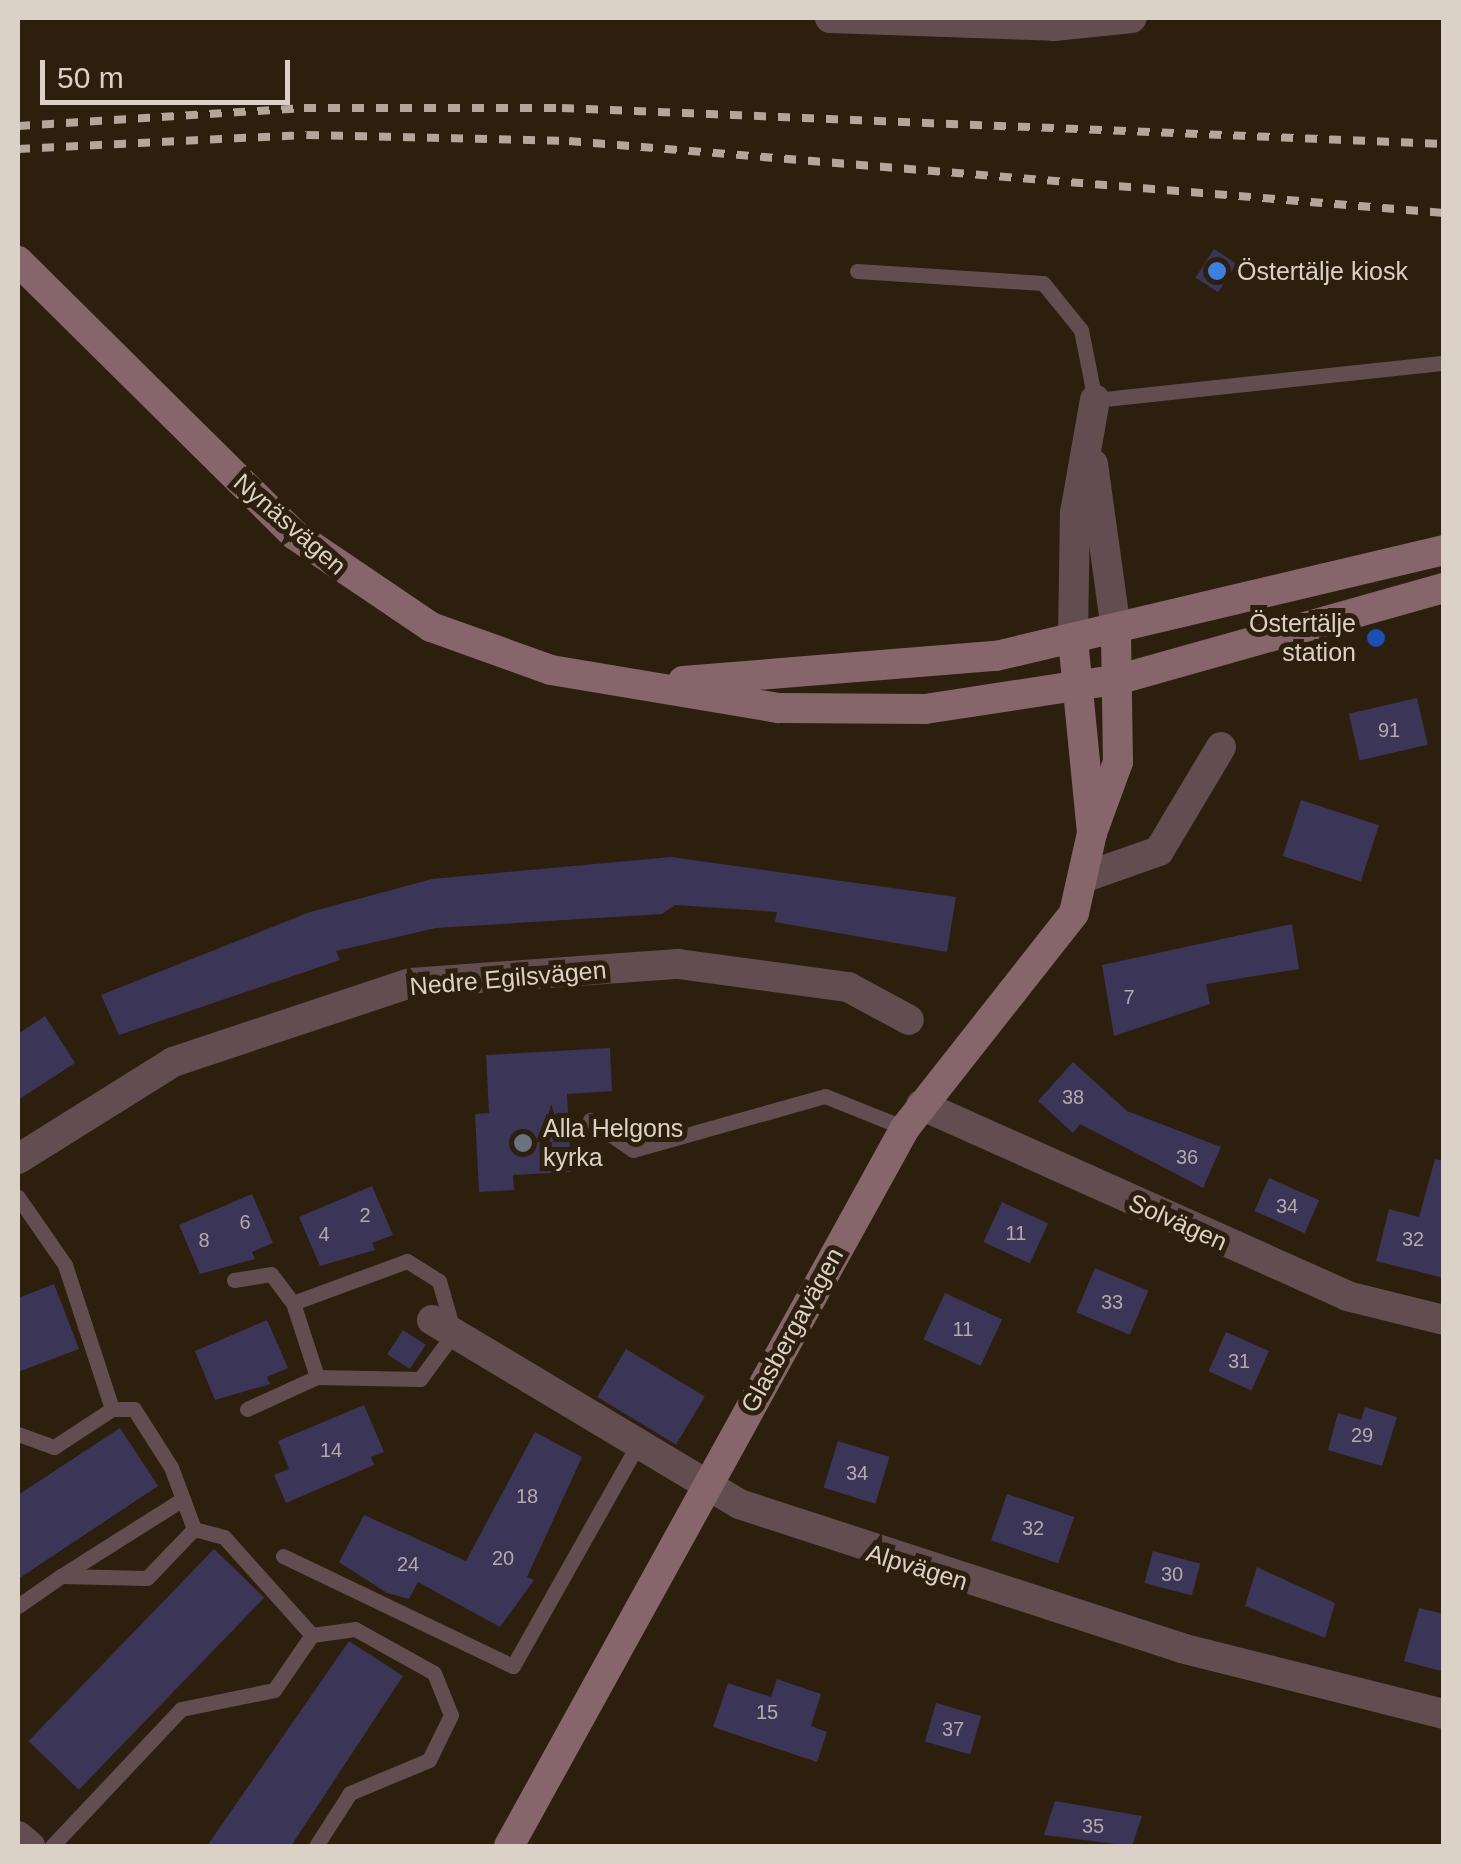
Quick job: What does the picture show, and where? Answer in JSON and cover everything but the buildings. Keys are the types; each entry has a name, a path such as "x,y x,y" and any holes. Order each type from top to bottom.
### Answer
{"street":[{"path":"830,18 1054,26 1132,18"},
{"name":"Nynäsvägen","path":"18,261 340,570 492,653 625,683 864,712 1076,690 1444,588"},
{"path":"1073,638 1075,513 1092,451 1096,400"},
{"path":"1092,451 1116,629"},
{"name":"Nynäsvägen","path":"625,683 875,670 1073,638 1444,550"},
{"name":"Glasbergavägen","path":"1092,833 1116,777 1120,679 1116,629"},
{"name":"Glasbergavägen","path":"509,1846 705,1484 913,1117 1057,944 1088,876 1092,833 1073,638"},
{"path":"1088,876 1159,852 1221,747"},
{"name":"Nedre Egilsvägen","path":"18,1159 173,1062 411,983 678,964 848,987 909,1020"},
{"name":"Solvägen","path":"913,1117 1347,1296 1444,1320"},
{"name":"Alpvägen","path":"443,1326 705,1484 860,1551 1444,1714"},
{"path":"18,1836 30,1846"}],"lane":[{"path":"857,271 1044,284 1081,330 1096,400 1444,363"},
{"path":"590,1120 633,1150 825,1096 913,1117"},
{"path":"18,1197 64,1266 112,1408"},
{"path":"247,1409 317,1377 420,1379 443,1326 440,1281 407,1261 294,1302"},
{"path":"234,1280 271,1274 294,1302 317,1377"},
{"path":"18,1434 54,1446 112,1408 134,1409 183,1499 194,1529"},
{"path":"283,1556 513,1666 638,1444"},
{"path":"18,1606 183,1499"},
{"path":"61,1576 147,1578 194,1529"},
{"path":"194,1529 224,1536 312,1636"},
{"path":"52,1846 182,1709 274,1690 312,1636 354,1628 434,1672 451,1715 429,1760 350,1793 316,1846"}],"railway":[{"path":"18,126 304,108 562,108 1444,144"},
{"path":"18,149 307,135 569,141 1444,213"}],"place":[{"name":"Östertälje kiosk","path":"1217,271"},
{"name":"Östertälje station","path":"1376,638"},
{"name":"Alla Helgons kyrka","path":"523,1143"}]}
